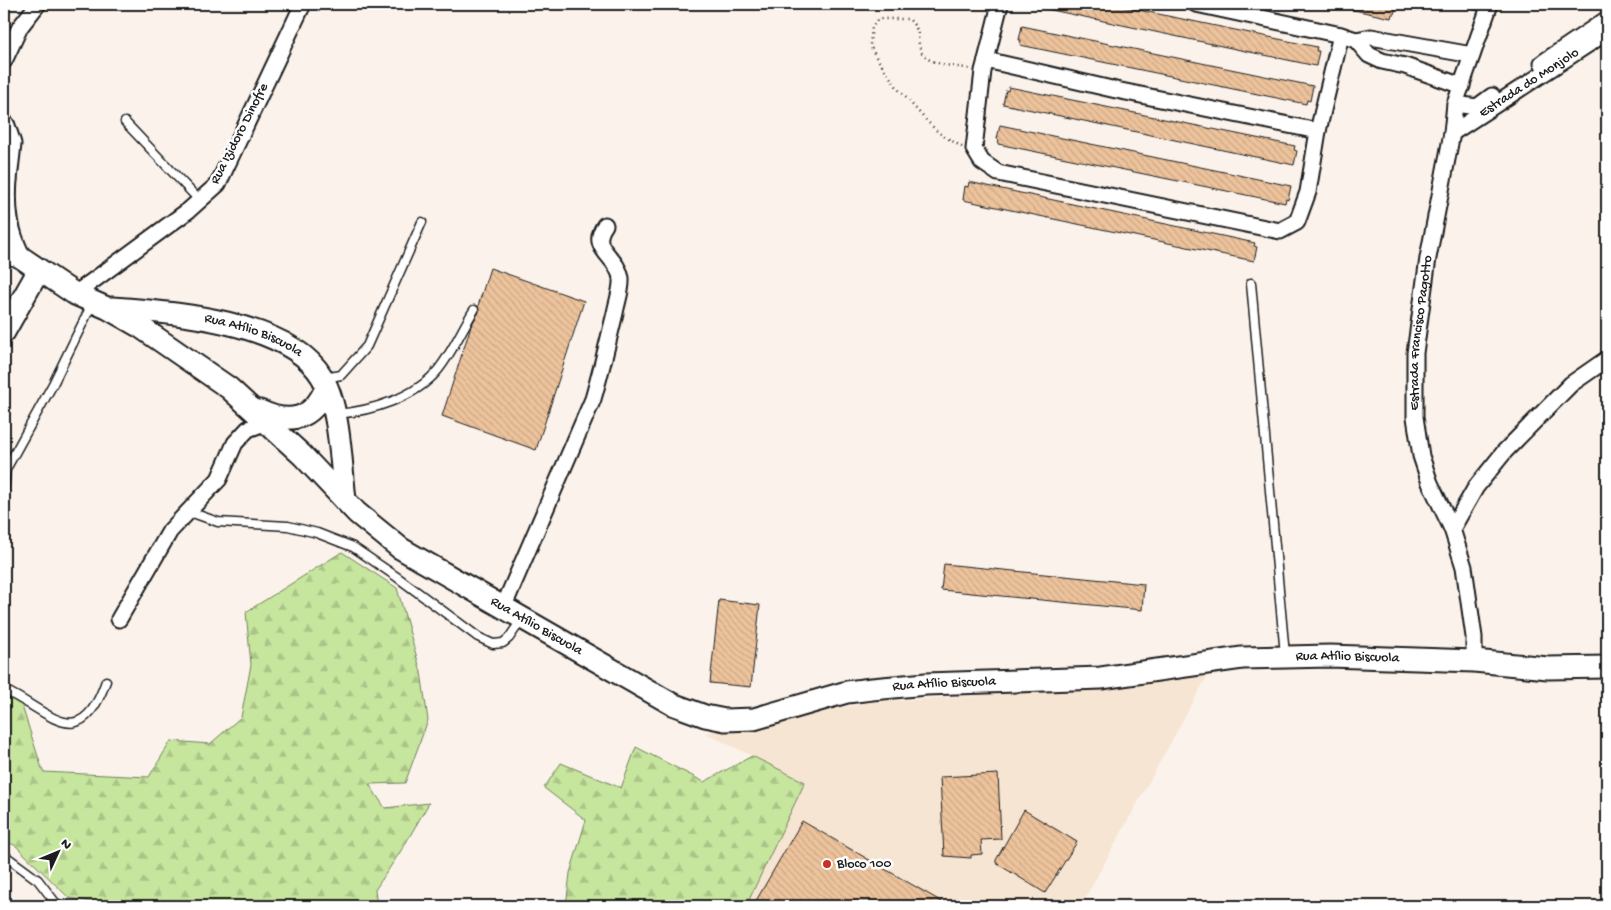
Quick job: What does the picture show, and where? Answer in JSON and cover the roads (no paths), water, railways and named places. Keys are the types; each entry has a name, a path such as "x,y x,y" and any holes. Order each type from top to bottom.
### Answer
{"street":[{"path":"4,61 20,27 38,4"},
{"name":"Rua Izidoro Dinofre","path":"92,301 218,184 303,4"},
{"path":"1000,4 984,65 974,149 982,162 998,173 1280,231 1297,222 1308,192 1318,131 1341,35"},
{"path":"1196,4 1341,35 1356,40 1369,54 1382,61 1405,66 1462,86"},
{"name":"Estrada Francisco Pagotto","path":"1474,661 1474,637 1464,567 1452,528 1430,483 1421,456 1415,417 1415,390 1416,353 1427,268 1452,133 1455,104 1489,6"},
{"path":"1455,104 1477,107 1607,19"},
{"path":"4,39 20,27"},
{"name":"Estrada do Monjolo","path":"1452,133 1607,32"},
{"path":"1356,40 1371,37 1472,55"},
{"path":"984,65 1318,131"},
{"name":"Rua Atílio Biscuola","path":"4,126 10,144 5,182 5,216 11,254 204,370 250,406 368,524 400,548 522,619 689,712 725,720 754,719 847,692 872,689 935,684 1101,678 1204,662 1285,657 1474,661 1548,668 1607,667"},
{"path":"503,608 593,399 602,369 621,283 616,263 599,242 599,234 605,225"},
{"path":"4,332 39,270"},
{"name":"Rua Atílio Biscuola","path":"92,301 190,317 263,334 295,349 312,362 325,384 335,414 345,500"},
{"path":"1452,528 1476,487 1505,451 1571,384 1607,360"},
{"path":"250,406 277,418 295,418 315,406 325,384"},
{"path":"119,619 170,531 187,511 206,495 219,479 235,443 248,429 267,422"}],"lane":[{"path":"1471,4 1489,6"},
{"path":"125,122 200,201"},
{"path":"325,384 341,375 367,346 422,222"},
{"path":"1252,283 1285,657"},
{"path":"4,490 6,469 53,384 92,301"},
{"path":"335,414 356,412 393,401 414,389 437,371 474,310"},
{"path":"187,511 218,522 288,526 317,533 353,547 398,577 478,637 493,644 503,643 509,638 522,619"},
{"path":"4,690 60,723 72,725 83,720 99,701 106,682"},
{"path":"4,855 38,880 58,906"}],"place":[{"name":"Bloco 100","path":"827,864"}]}
